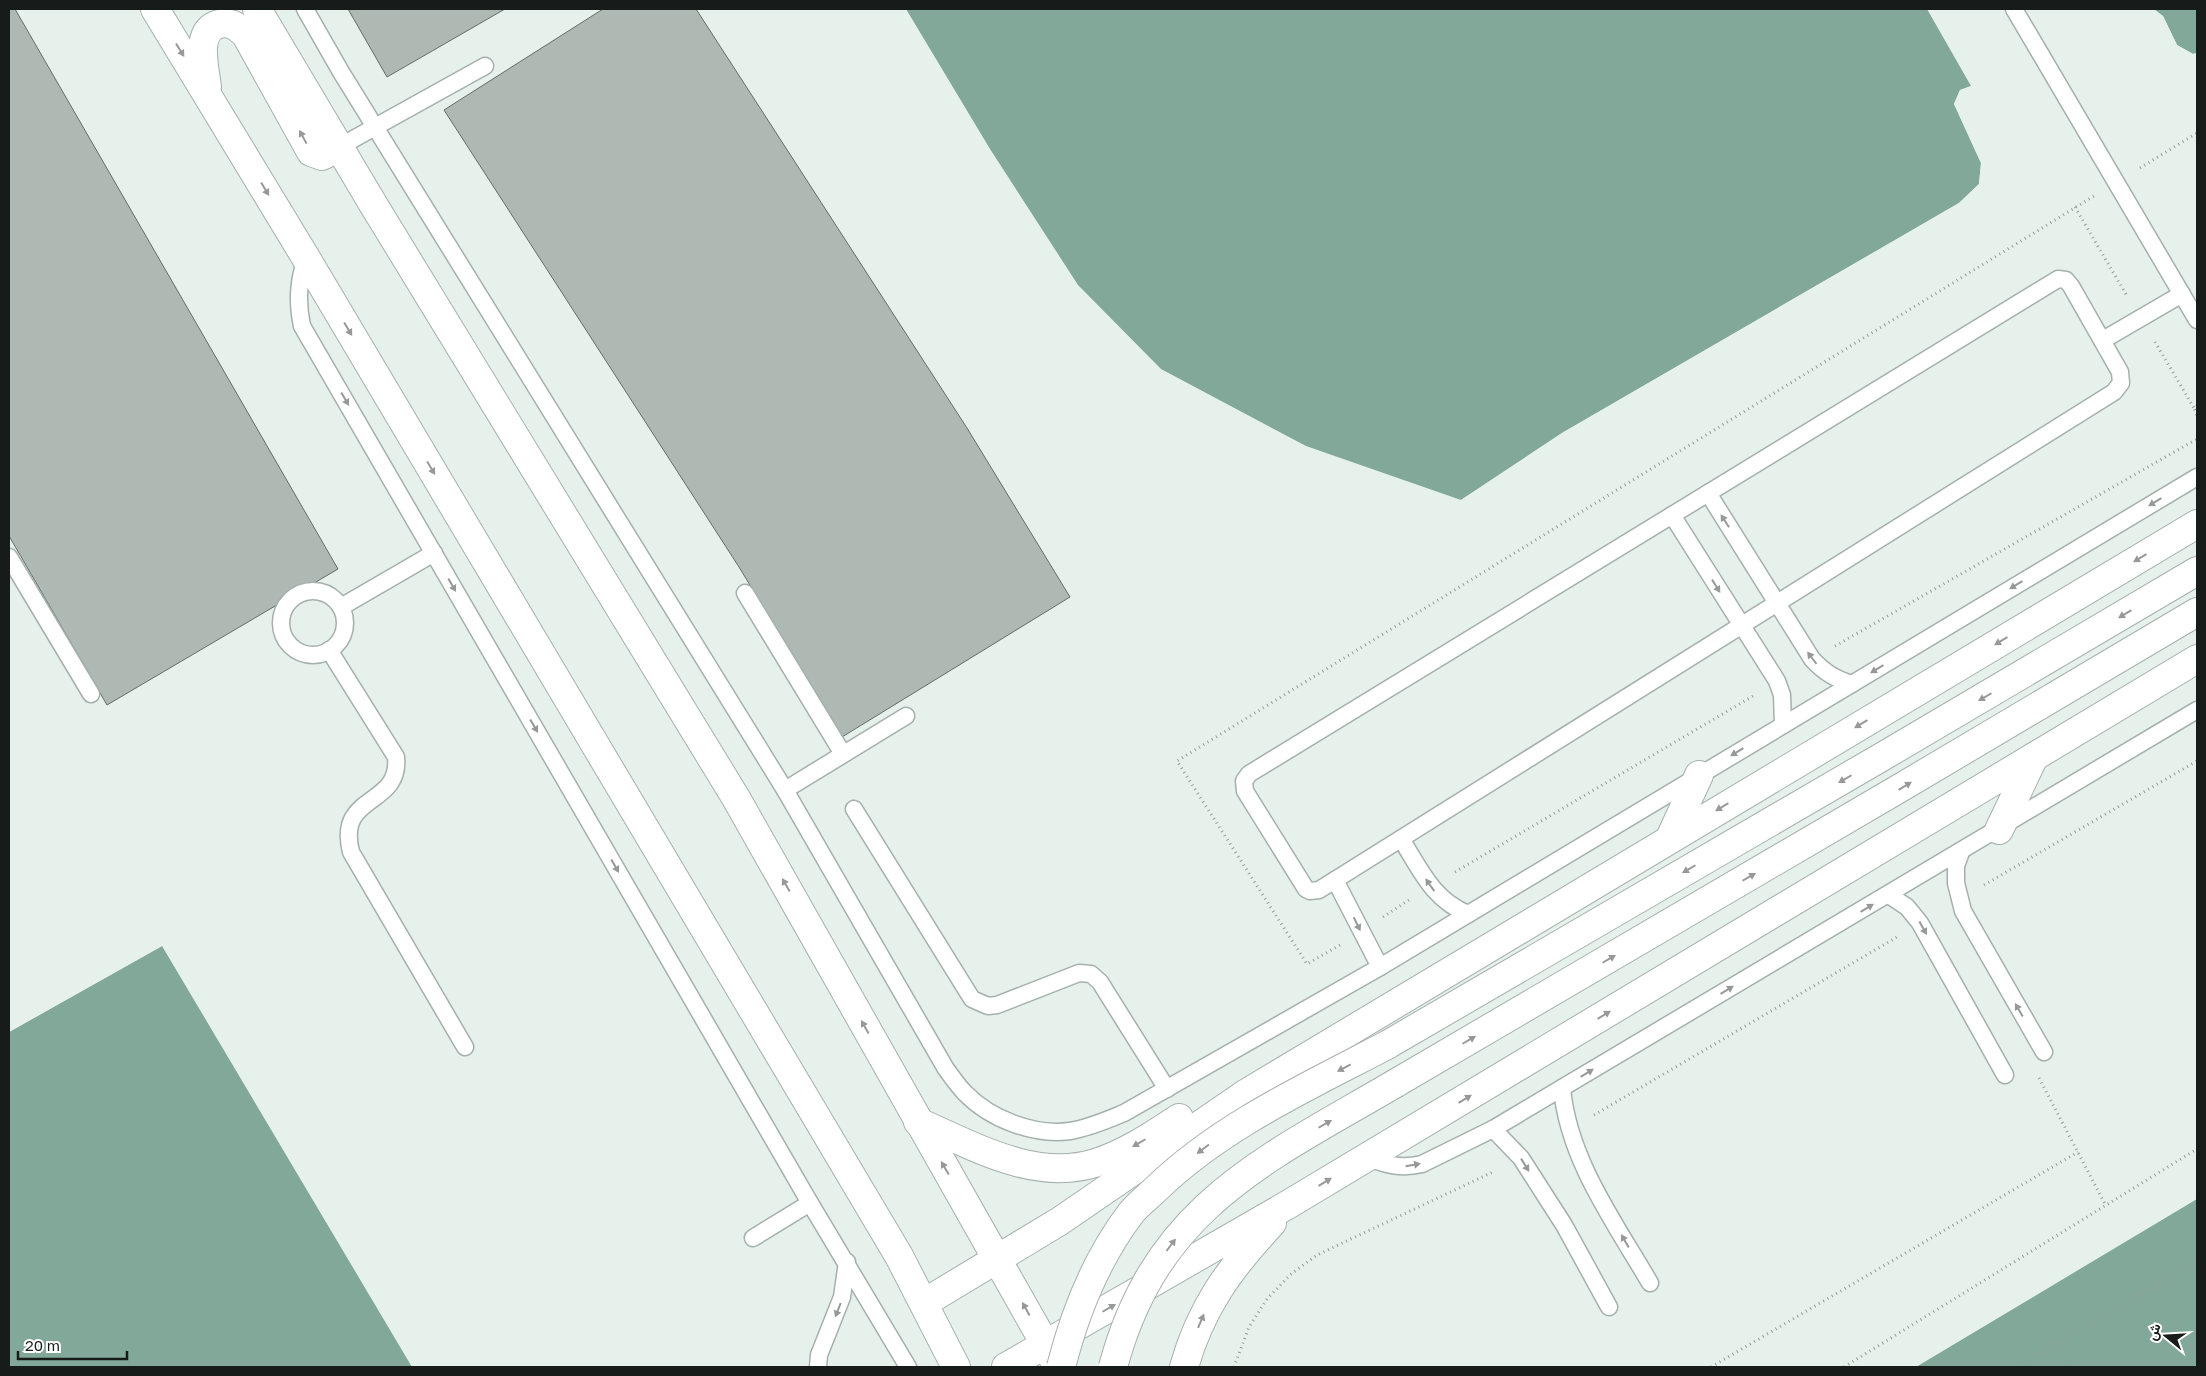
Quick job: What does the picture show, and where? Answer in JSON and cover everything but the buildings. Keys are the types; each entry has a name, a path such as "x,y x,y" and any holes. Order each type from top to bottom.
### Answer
{"street":[{"path":"154,9 306,258 899,1256 956,1367"},
{"path":"258,9 339,147 736,798 918,1122 1055,1360"},
{"path":"208,95 203,48 205,35 214,25 226,22 238,26 246,35 312,152 322,156 339,147"},
{"path":"924,1303 1060,1221 1245,1094 2197,524"},
{"path":"1055,1360 1072,1326 1100,1260 1132,1212 1168,1178 1206,1147 1289,1097 1387,1044 1889,753 2197,571"},
{"path":"1113,1367 1123,1335 1150,1274 1174,1240 1201,1210 1232,1183 1264,1160 1892,793 2197,612"},
{"path":"1006,1367 1055,1360 1289,1204 2197,659"},
{"path":"1999,830 2034,757"},
{"path":"1670,838 1699,775"},
{"path":"918,1122 1020,1164 1072,1167 1095,1163 1126,1150 1206,1102 1218,1097 1245,1094"},
{"path":"1184,1367 1200,1320 1224,1278 1289,1204"}],"lane":[{"path":"305,9 375,127 785,790 946,1069 965,1094 989,1113 1017,1125 1046,1131 1069,1131 1093,1126 1124,1113 1380,967 2197,477"},
{"path":"2014,9 2197,320"},
{"path":"339,147 485,66"},
{"path":"306,258 300,275 298,292 302,326 810,1203 908,1367"},
{"path":"2058,280 2066,280 2069,283 2103,340 2121,377 2119,388 2114,392 1315,892 1306,889 1245,791 1244,781 1246,777 2058,280"},
{"path":"2103,340 2182,294"},
{"path":"1708,494 1812,659 1823,671 1837,679 1852,684"},
{"path":"1672,515 1740,626 1777,682 1784,710 1783,725"},
{"path":"341,607 434,553"},
{"path":"9,557 91,694"},
{"path":"318,590 332,596 341,607 345,619 344,632 338,642 329,650 310,655 292,648 286,641 280,627 282,612 290,599 303,592 318,590"},
{"path":"745,593 842,754"},
{"path":"329,650 396,757 397,771 392,783 355,812 349,825 347,838 351,852 464,1047"},
{"path":"1366,1158 1388,1165 1411,1166 1422,1164 1493,1129 1999,830 2197,710"},
{"path":"785,790 906,716"},
{"path":"854,809 972,1000 988,1006 997,1005 1079,973 1091,974 1100,982 1167,1089"},
{"path":"1401,839 1430,886 1440,898 1454,908 1468,914"},
{"path":"1961,852 1956,866 1958,899 1968,922 2044,1052"},
{"path":"1335,880 1380,967"},
{"path":"1889,894 1907,907 1920,923 2005,1075"},
{"path":"1562,1088 1569,1130 1603,1202 1650,1283"},
{"path":"1493,1129 1521,1158 1564,1225 1610,1307"},
{"path":"753,1238 810,1203"},
{"path":"818,1367 818,1355 844,1292 847,1262"}],"path":[{"path":"1777,682 1430,886 1361,932 1307,964 1177,761 2197,133"},
{"path":"2197,406 2194,408 2197,416"},
{"path":"1812,659 2197,439"},
{"path":"1958,899 2197,761"},
{"path":"1569,1130 1920,923"},
{"path":"2034,1069 2106,1206"},
{"path":"1844,1367 2197,1149"},
{"path":"1711,1367 2078,1152"},
{"path":"1234,1367 1249,1327 1267,1300 1290,1275 1317,1255 1521,1158"},
{"path":"2017,1367 2197,1262"},
{"path":"2156,1285 2197,1355"},
{"path":"2057,1343 2071,1367"}],"shaded area":[{"path":"906,9 1927,9 1971,86 1960,90 1954,104 1981,163 1979,184 1959,203 1562,433 1461,500 1306,446 1161,369 1078,285 990,149"},
{"path":"2154,9 2197,9 2197,53 2193,54 2177,45 2163,16"},
{"path":"162,946 412,1367 9,1367 9,1032"},
{"path":"2197,1199 2197,1367 1916,1367"}],"pier":[{"path":"2151,9 2163,16 2177,45 2193,54 2197,53 2197,56 2192,57 2176,47 2161,18"},
{"path":"1971,86 1972,88 1962,92 1956,104 1984,163 1981,186 1961,205 1563,436 1462,502 1458,502 1562,433 1959,203 1979,184 1981,163 1954,104 1960,90"},
{"path":"161,944 162,946 9,1032 9,1029"}]}
